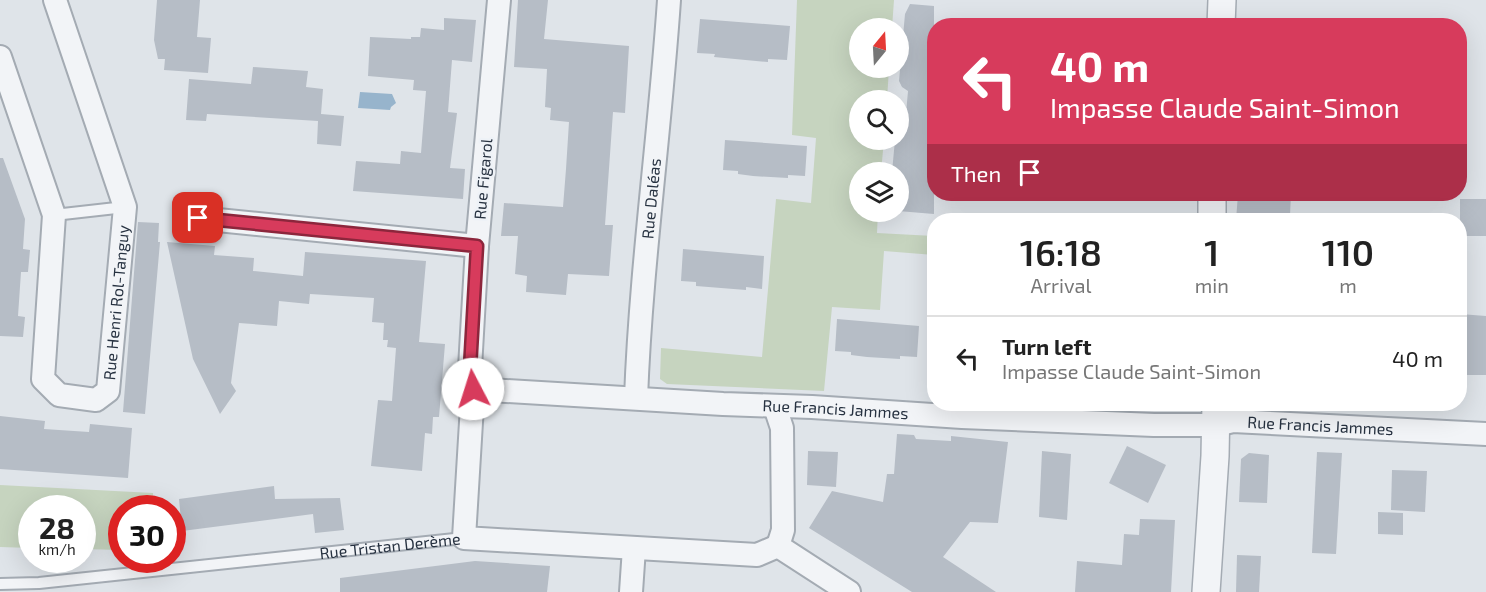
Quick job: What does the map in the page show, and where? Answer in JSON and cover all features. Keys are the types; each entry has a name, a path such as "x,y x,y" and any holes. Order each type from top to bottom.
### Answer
{"street":[{"name":"Rue Henri Rol-Tanguy","path":"0,57 54,215 43,379 59,394 96,400 108,391 125,207 56,0"},
{"name":"Rue Figarol","path":"464,538 473,389 470,368 477,246 499,0"},
{"name":"Rue Daléas","path":"636,398 648,226 662,100 669,0"},
{"path":"1221,18 1222,0"},
{"path":"198,218 477,246"},
{"name":"Rue Francis Jammes","path":"473,389 775,406 791,405 963,417 1216,414 1233,421 1486,434"},
{"path":"775,406 782,428 783,530 778,546 849,592"},
{"path":"1206,592 1216,414"},
{"name":"Rue Tristan Derème","path":"464,538 757,555 778,546"},
{"path":"631,592 634,548"}],"lane":[{"path":"54,215 125,207"},
{"name":"Rue Tristan Derème","path":"0,584 39,583 464,538"}],"green space":[{"path":"797,0 894,0 893,18 849,18 849,78 888,78 888,90 849,90 849,150 883,150 882,162 849,162 849,222 878,222 877,233 927,236 927,254 884,251 880,310 832,307 824,391 667,384 660,379 661,348 762,357 776,199 811,203 816,138 792,135"},
{"path":"0,485 153,493 153,495 108,495 108,550 96,549 96,495 18,495 18,548 0,547"}],"water":[{"path":"360,92 392,94 396,103 390,110 358,108"}],"building":[{"path":"157,0 200,0 197,37 211,38 208,73 164,70 165,59 158,59 154,40"},
{"path":"518,0 548,0 544,39 629,46 625,113 613,112 605,225 613,225 609,276 568,274 566,295 526,292 527,276 515,274 518,236 501,236 504,203 563,207 566,169 569,122 550,120 551,108 545,107 547,69 514,67"},
{"path":"910,4 934,6 934,18 927,18 927,201 934,201 934,213 909,212 909,162 893,162 894,150 909,150 909,90 902,87 899,81 899,78 909,78 909,18 905,18"},
{"path":"444,18 476,20 472,62 452,60 448,112 457,113 450,168 465,169 463,199 353,191 356,161 400,164 401,151 421,153 426,91 413,90 414,80 368,76 370,37 411,39 411,37 420,37 421,28 444,30"},
{"path":"700,19 790,26 787,60 768,59 768,62 714,57 715,54 697,53"},
{"path":"253,67 308,71 306,87 323,89 321,114 344,116 341,146 317,144 318,121 207,114 206,121 186,120 189,79 251,84"},
{"path":"725,140 807,146 805,176 788,175 788,178 753,176 738,174 738,171 723,170"},
{"path":"0,158 3,158 25,219 23,249 30,250 28,272 21,272 18,316 25,317 23,337 0,336"},
{"path":"1486,199 1486,236 1467,236 1467,213 1460,213 1460,201"},
{"path":"1237,201 1291,201 1290,213 1237,213"},
{"path":"138,222 159,223 158,242 160,242 145,414 123,412"},
{"path":"167,242 215,246 214,255 254,258 253,271 303,276 305,252 426,261 419,342 445,344 439,417 433,417 432,434 425,433 422,471 371,466 378,400 392,401 396,348 387,347 388,340 383,340 384,323 372,322 374,298 310,294 309,304 279,301 277,326 239,323 231,383 236,391 220,414 193,359"},
{"path":"683,249 764,256 762,289 696,286 696,282 681,281"},
{"path":"1467,315 1486,316 1486,375 1467,375"},
{"path":"837,319 919,326 917,357 900,356 900,359 867,357 851,355 851,352 835,351"},
{"path":"0,416 45,421 44,429 89,432 90,424 132,428 128,478 0,469"},
{"path":"897,434 914,435 916,439 951,441 951,436 1008,442 998,523 970,522 943,557 996,592 912,592 809,528 832,491 883,502 887,474 894,474"},
{"path":"1127,446 1166,465 1148,503 1109,483"},
{"path":"808,451 838,452 836,487 807,485"},
{"path":"1042,451 1071,454 1067,520 1039,517"},
{"path":"1317,452 1342,453 1336,554 1312,553"},
{"path":"1249,453 1269,455 1267,503 1239,502 1241,459"},
{"path":"1392,470 1427,471 1425,512 1391,510"},
{"path":"274,486 275,499 340,498 344,530 315,533 313,514 186,530 186,498"},
{"path":"1378,512 1403,513 1403,535 1378,534"},
{"path":"1140,519 1175,520 1171,592 1075,592 1077,561 1122,565 1124,534 1139,535"},
{"path":"1237,555 1261,556 1259,592 1236,592"},
{"path":"475,561 550,566 547,592 340,592 340,578"}],"route":[{"path":"198,218 477,246 470,368 473,389"}]}
